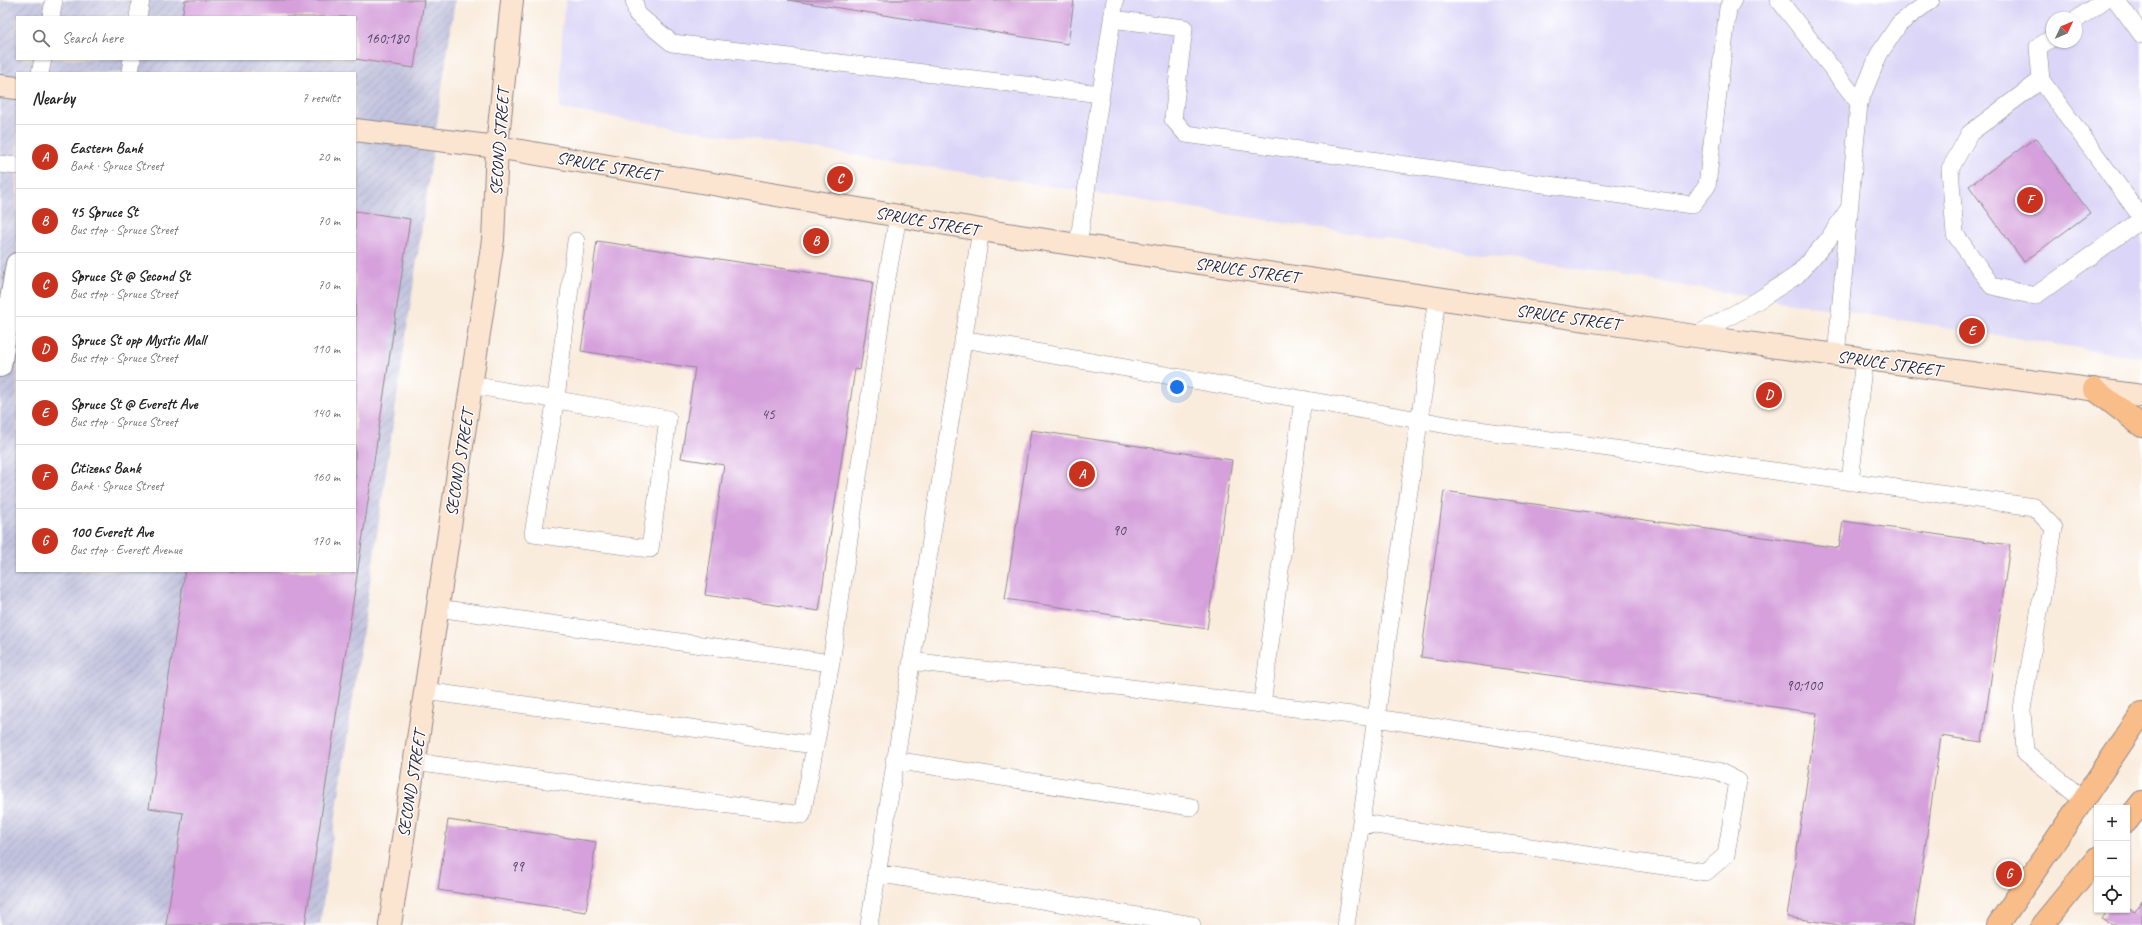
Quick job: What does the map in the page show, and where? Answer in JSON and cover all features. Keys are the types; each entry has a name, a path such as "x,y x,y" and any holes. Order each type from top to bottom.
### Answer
{"main road":[{"path":"2094,389 2142,426"},
{"path":"1998,925 2142,713"},
{"path":"2130,816 2142,802"},
{"path":"2042,925 2094,862"}],"street":[{"name":"SECOND STREET","path":"390,925 493,240 498,147 512,0"},
{"path":"0,86 16,88"},
{"name":"SPRUCE STREET","path":"356,130 498,147 898,216 1078,245 1864,360 2142,396"},
{"path":"0,366 16,270"}],"lane":[{"path":"50,16 54,0"},
{"path":"138,16 141,0"},
{"path":"634,0 637,14 672,42 1101,94"},
{"path":"1078,245 1115,0"},
{"path":"1112,19 1184,28 1172,119 1186,134 1692,205 1708,186 1728,8 1733,0"},
{"path":"1779,0 1859,103"},
{"path":"1836,356 1859,103 1879,54 1898,24 1931,0"},
{"path":"2082,16 2104,0"},
{"path":"2116,0 2142,35"},
{"path":"2041,80 1970,133 1950,169 1954,234 1992,286 2035,296 2142,218 2041,80 2038,47 2046,42"},
{"path":"40,72 43,60"},
{"path":"130,72 132,60"},
{"path":"0,164 16,166"},
{"path":"1696,336 1757,301 1797,275 1827,241 1850,208"},
{"path":"414,762 802,815 814,745 831,663 885,292 898,216"},
{"path":"869,925 894,760 981,230"},
{"path":"471,385 556,398 668,419 650,549 533,534 556,398 576,241"},
{"path":"1346,925 1437,298"},
{"path":"963,339 1419,420 2034,507 2054,528 2022,710 2025,752 2084,800"},
{"path":"1850,482 1864,360"},
{"path":"1262,704 1304,399"},
{"path":"437,608 831,663"},
{"path":"911,661 1376,718 1718,771 1738,780 1726,855 1706,872 1361,823"},
{"path":"425,692 814,745"},
{"path":"894,760 1192,807"},
{"path":"876,873 1192,925"}],"shaded area":[{"path":"0,0 455,0 320,925 0,925"},
{"path":"566,0 2142,0 2142,358 560,109 562,28"}],"building":[{"path":"185,0 424,0 414,68 356,59 356,16 182,16"},
{"path":"788,0 1074,0 1068,44"},
{"path":"2035,138 2090,213 2024,262 1969,186"},
{"path":"356,211 410,219 305,925 166,925 183,813 149,808 185,572 356,572"},
{"path":"597,241 873,282 860,370 855,369 819,611 705,595 724,465 681,458 695,368 581,351"},
{"path":"1031,430 1232,460 1207,629 1005,599"},
{"path":"1444,491 1839,548 1843,521 2010,545 1982,742 1941,736 1914,925 1839,925 1787,917 1817,713 1421,657"},
{"path":"448,820 596,842 586,912 438,890"},
{"path":"2142,900 2142,925 2113,925 2102,919 2106,913 2130,913 2130,910 2135,912"}],"place":[{"name":"Spruce St @ Second St","path":"840,179"},
{"name":"Citizens Bank","path":"2030,200"},
{"name":"45 Spruce St","path":"816,241"},
{"name":"Spruce St @ Everett Ave","path":"1972,331"},
{"name":"Spruce St opp Mystic Mall","path":"1769,395"},
{"name":"Eastern Bank","path":"1082,474"},
{"name":"100 Everett Ave","path":"2009,874"}]}
